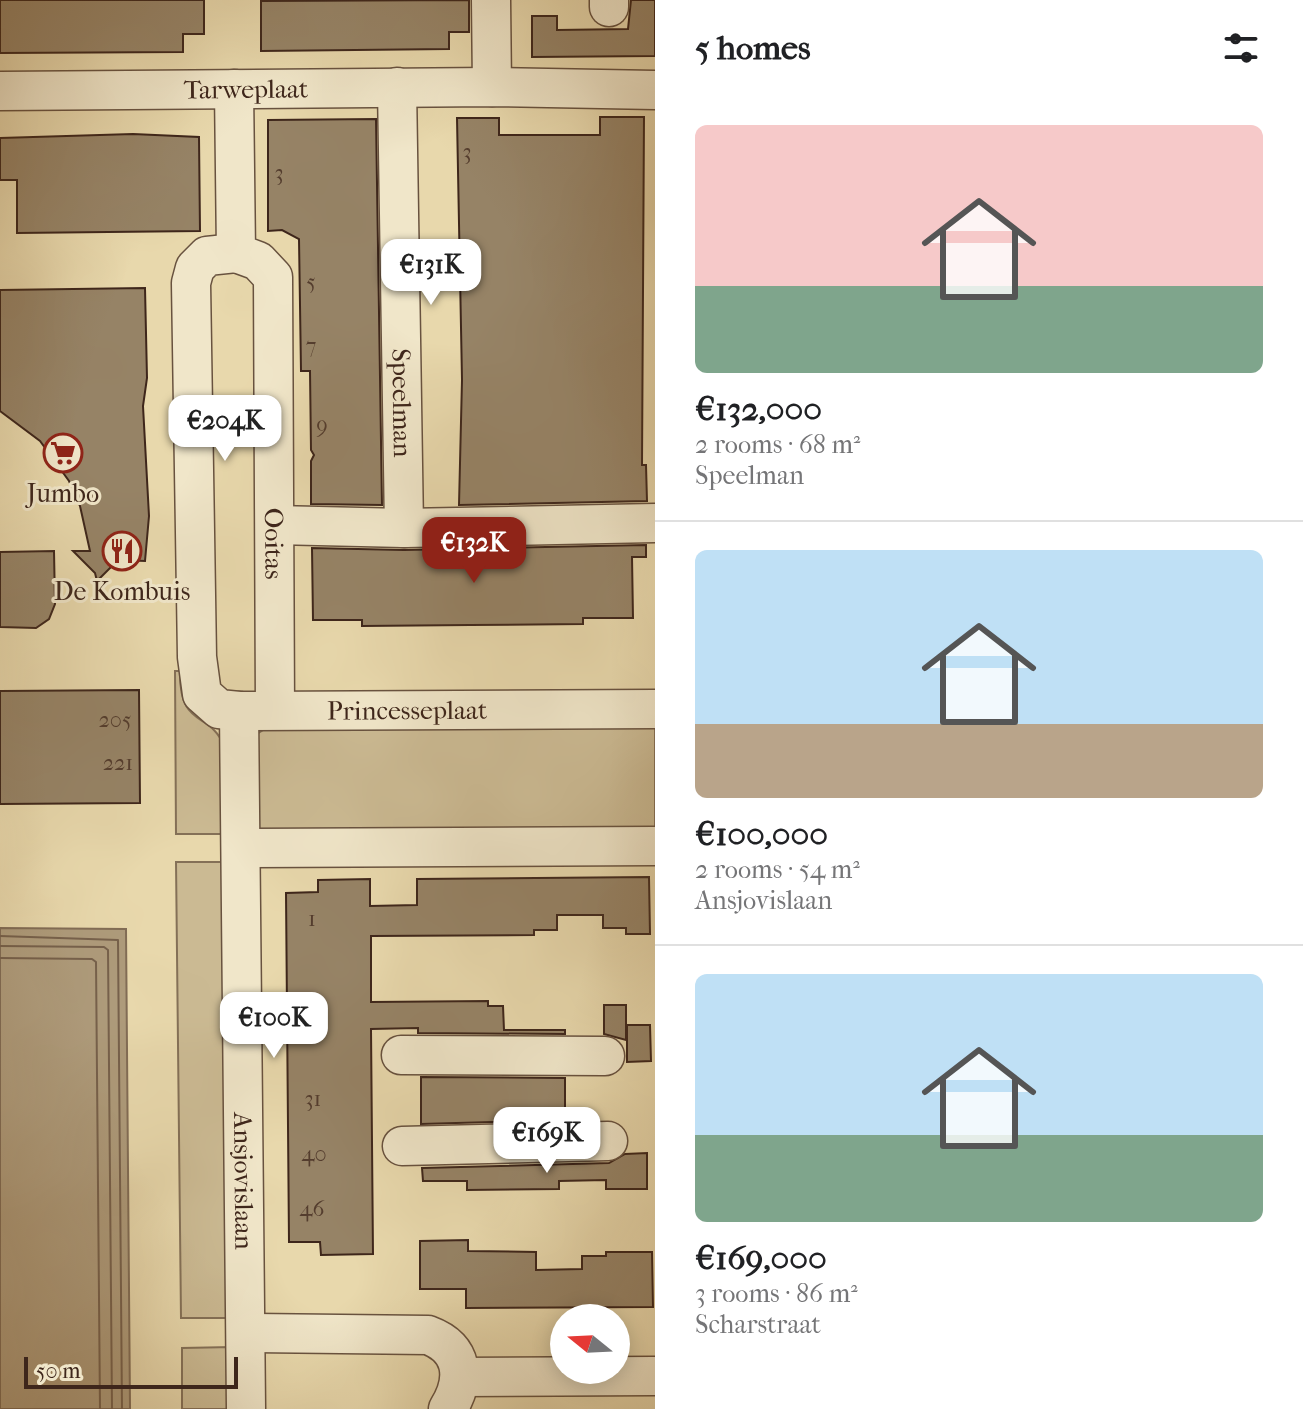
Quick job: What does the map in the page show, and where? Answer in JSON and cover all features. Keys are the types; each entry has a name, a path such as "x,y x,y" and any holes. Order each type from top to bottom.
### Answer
{"street":[{"path":"491,0 492,87 655,90"},
{"name":"Speelman","path":"397,87 404,528"},
{"name":"Tarweplaat","path":"0,91 492,87"},
{"path":"234,89 236,253"},
{"name":"Ooitas","path":"236,253 258,261 273,277 275,525 257,710"},
{"name":"Princesseplaat","path":"236,253 207,256 195,268 191,283 197,657 202,694 219,709 655,709"},
{"path":"275,525 404,528 655,523"},
{"name":"Ansjovislaan","path":"246,1409 241,848 257,710"},
{"path":"241,848 655,846"},
{"path":"401,1055 605,1056"},
{"path":"402,1146 608,1141"},
{"path":"246,1333 428,1335 446,1342 455,1357 454,1393 655,1376"}],"shaded area":[{"path":"175,671 180,671 184,703 196,717 211,727 224,746 228,776 227,834 176,834"},
{"path":"271,725 655,726 655,834 253,837 257,734"},
{"path":"176,862 227,862 232,1318 181,1318"},
{"path":"232,1347 233,1409 182,1409 182,1348"}],"water":[{"path":"0,928 126,929 130,1409 0,1409"}],"building":[{"path":"0,0 204,0 204,34 183,34 183,52 0,53"},
{"path":"469,0 469,32 449,32 449,49 261,51 261,1"},
{"path":"631,0 655,0 655,56 532,57 532,16 557,16 557,30 628,29"},
{"path":"600,117 644,117 642,465 646,465 647,501 459,505 462,380 457,118 499,118 499,135 600,135"},
{"path":"376,119 382,505 311,504 311,461 314,455 311,450 310,371 301,371 299,239 282,230 268,231 268,120"},
{"path":"133,134 199,137 200,231 17,233 17,180 0,180 0,138"},
{"path":"145,288 147,378 143,406 149,516 145,561 118,560 97,581 95,573 73,551 90,551 80,506 69,481 40,441 0,411 0,290"},
{"path":"646,545 646,557 632,557 633,618 583,618 583,624 362,626 362,620 313,620 312,548 404,550"},
{"path":"54,551 55,604 49,619 36,628 0,627 0,552"},
{"path":"139,690 140,803 0,804 0,691"},
{"path":"649,877 650,934 626,934 626,928 603,928 603,915 557,915 557,930 534,930 534,935 371,936 371,1002 488,1001 488,1006 503,1006 504,1030 565,1030 565,1034 418,1033 418,1028 371,1029 373,1254 321,1255 320,1242 289,1242 286,893 318,892 318,880 370,879 370,906 417,905 417,879"},
{"path":"604,1005 626,1005 626,1040 604,1034"},
{"path":"627,1025 650,1025 651,1061 627,1062"},
{"path":"421,1077 565,1078 565,1120 421,1124"},
{"path":"647,1153 647,1189 606,1189 606,1180 559,1181 559,1189 467,1190 467,1181 423,1181 422,1168 609,1163 625,1154"},
{"path":"468,1240 468,1251 536,1252 536,1270 582,1269 582,1256 606,1256 606,1252 652,1252 653,1307 550,1304 550,1308 466,1308 466,1289 420,1289 420,1241"}],"place":[{"name":"Jumbo","path":"63,453"},
{"name":"De Kombuis","path":"122,551"}]}
